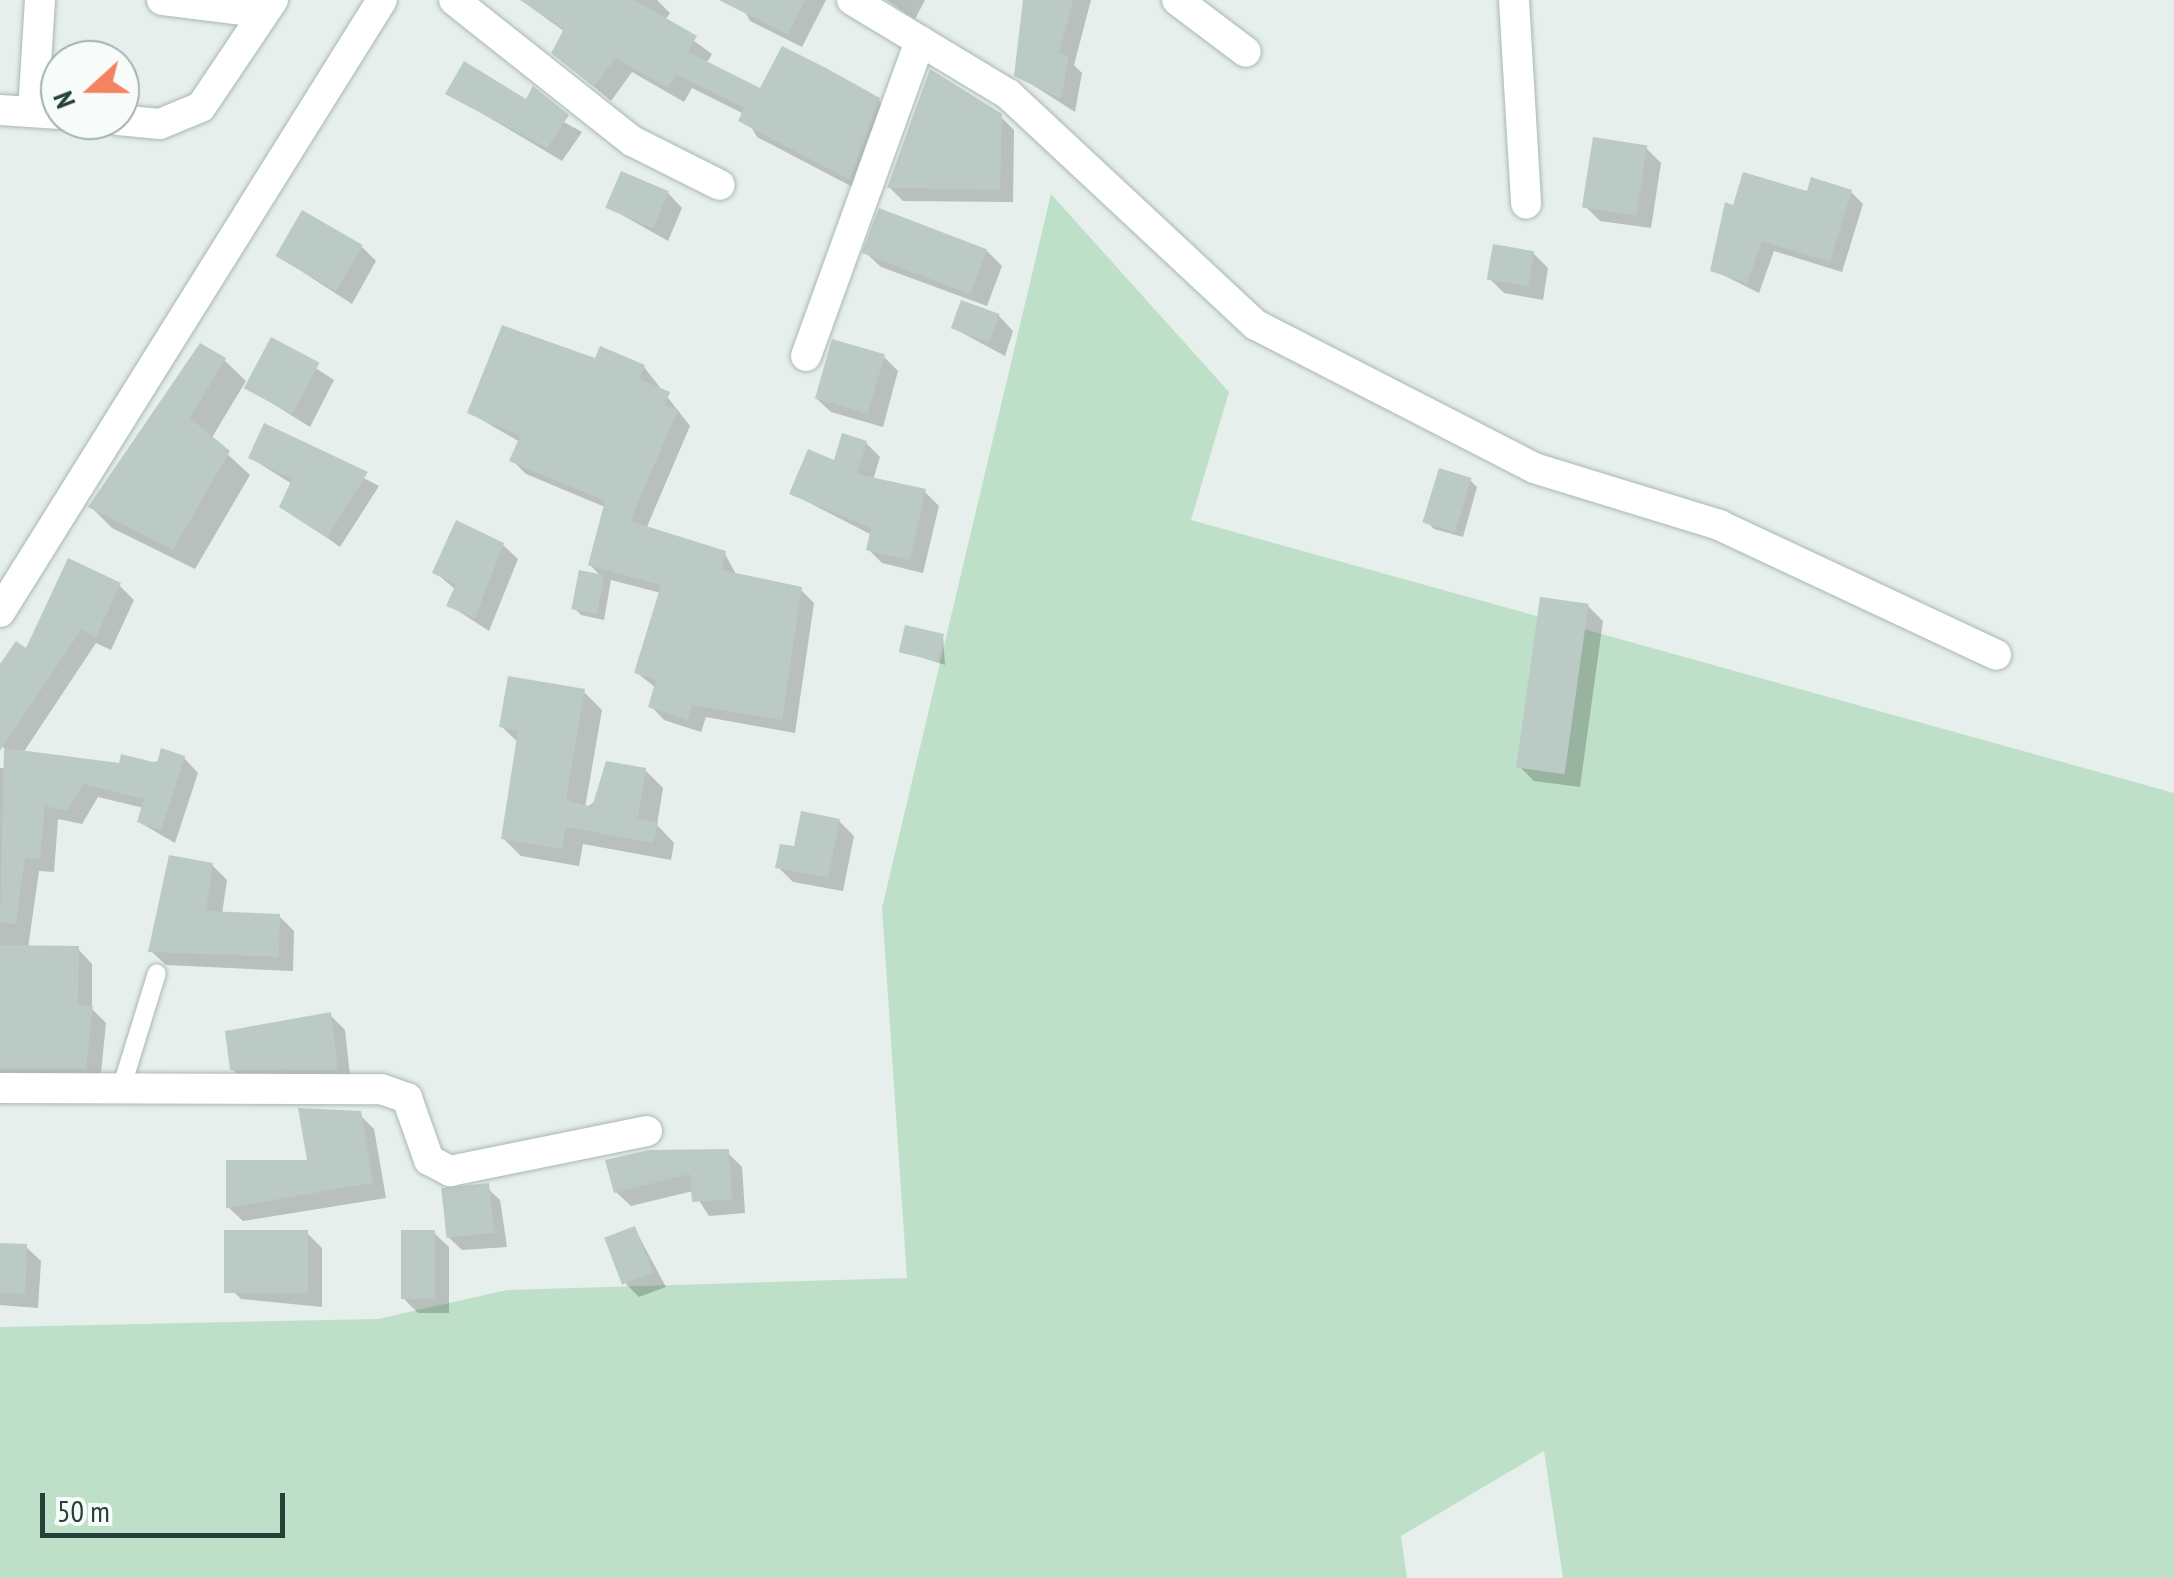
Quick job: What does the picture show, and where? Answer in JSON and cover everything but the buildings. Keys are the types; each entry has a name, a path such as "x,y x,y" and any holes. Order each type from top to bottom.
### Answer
{"street":[{"path":"40,0 42,40"},
{"path":"140,122 160,124 201,107 265,6 162,0"},
{"path":"0,612 382,0"},
{"path":"454,0 632,141 720,185"},
{"path":"852,0 1008,94 1256,325 1534,468 1719,525 1996,655"},
{"path":"1177,0 1246,52"},
{"path":"1514,0 1526,204"},
{"path":"806,356 920,41"},
{"path":"0,110 40,113"},
{"path":"0,1088 381,1088 407,1098 429,1160 450,1171 647,1131"}],"lane":[{"path":"121,1089 157,973"}],"green space":[{"path":"1051,194 1229,392 1191,520 2174,793 2174,1578 1563,1578 1544,1451 1401,1536 1407,1578 0,1578 0,1327 378,1319 507,1290 907,1278 882,908"}]}
